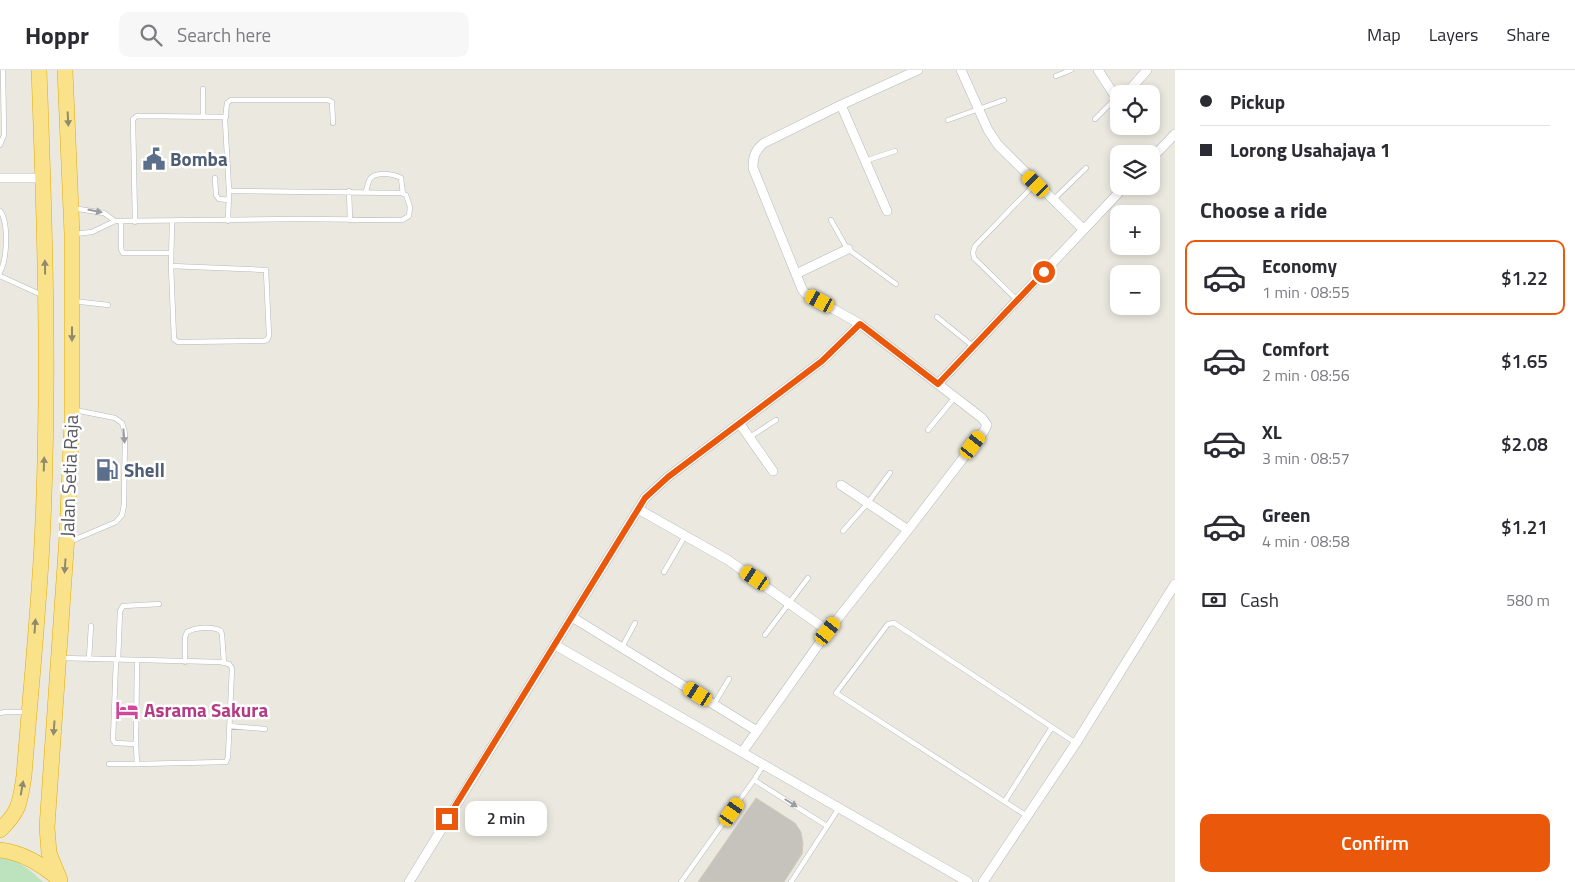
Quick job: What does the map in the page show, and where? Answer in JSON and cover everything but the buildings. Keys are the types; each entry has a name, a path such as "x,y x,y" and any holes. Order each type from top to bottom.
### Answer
{"highway":[{"name":"Jalan Setia Raja","path":"0,830 16,813 24,776 42,543 46,296 39,70"},
{"name":"Jalan Setia Raja","path":"61,881 49,853 47,827 66,543 72,409 72,234 65,70"},
{"name":"Jalan Setia Raja","path":"0,850 23,855 36,861 61,881"}],"street":[{"path":"743,751 828,631 986,427 986,421 860,324 805,294 753,168 754,154 764,143 918,70"},
{"path":"961,70 988,130 998,145 1084,229"},
{"path":"1098,70 1110,88"},
{"path":"1134,85 1147,70"},
{"path":"841,105 887,211"},
{"path":"1160,150 1175,134"},
{"path":"0,178 43,178"},
{"path":"938,384 1116,195"},
{"path":"796,274 848,249"},
{"path":"409,882 645,498 668,477 822,361 860,324"},
{"path":"740,424 773,471"},
{"path":"841,485 866,504 908,530"},
{"path":"638,509 728,560 828,631"},
{"path":"984,882 1076,743 1175,584"},
{"path":"572,616 757,731"},
{"path":"555,645 743,751 968,882"}],"lane":[{"path":"0,145 4,136 1,88 3,70"},
{"path":"1056,76 1071,70"},
{"path":"203,89 203,117"},
{"path":"228,221 227,103 231,100 328,100 332,102 333,123"},
{"path":"948,120 1004,100"},
{"path":"1095,119 1110,105"},
{"path":"135,222 133,119 137,116 226,117"},
{"path":"865,161 895,151"},
{"path":"1053,200 1086,168"},
{"path":"366,191 370,180 374,176 395,174 402,178 403,194"},
{"path":"215,178 216,196 219,199 229,200"},
{"path":"1017,300 974,258 973,252 974,246 1036,184"},
{"path":"72,234 92,232 118,222 402,220 409,216 410,207 406,195 403,194 366,191 232,192 229,190"},
{"path":"349,191 350,220"},
{"path":"71,208 104,212 118,222 123,253 171,253"},
{"path":"0,211 6,221 4,264 0,272"},
{"path":"831,220 848,249 896,284"},
{"path":"171,266 266,270 267,340 263,342 178,342 174,338 171,266 172,222"},
{"path":"0,276 46,296"},
{"path":"72,301 108,305"},
{"path":"937,317 974,346"},
{"path":"928,430 955,397"},
{"path":"66,543 116,522 122,515 124,505 125,433 122,423 115,418 72,409"},
{"path":"749,438 776,420"},
{"path":"842,531 890,473"},
{"path":"664,572 686,535"},
{"path":"765,635 808,578"},
{"path":"136,744 115,743 113,740 120,611 123,606 159,604"},
{"path":"622,647 635,623"},
{"path":"1028,817 836,693 888,624 894,623 1076,743"},
{"path":"89,659 91,626"},
{"path":"185,662 185,637 194,628 217,629 221,631 224,663"},
{"path":"59,658 224,663 230,664 232,668 228,757 226,762 109,764"},
{"path":"137,660 137,764"},
{"path":"714,704 729,679"},
{"path":"0,714 5,712 29,712"},
{"path":"229,726 265,729"},
{"path":"1005,801 1052,727"},
{"path":"681,882 764,764"},
{"path":"754,780 828,826"},
{"path":"791,882 840,807"}],"green space":[{"path":"0,857 13,860 43,882 0,882"}],"place":[{"name":"Bomba","path":"154,159"},
{"name":"Shell","path":"107,470"},
{"name":"Asrama Sakura","path":"127,710"}],"route":[{"path":"447,819 645,498 668,477 822,361 860,324 938,384 1044,272"}]}
